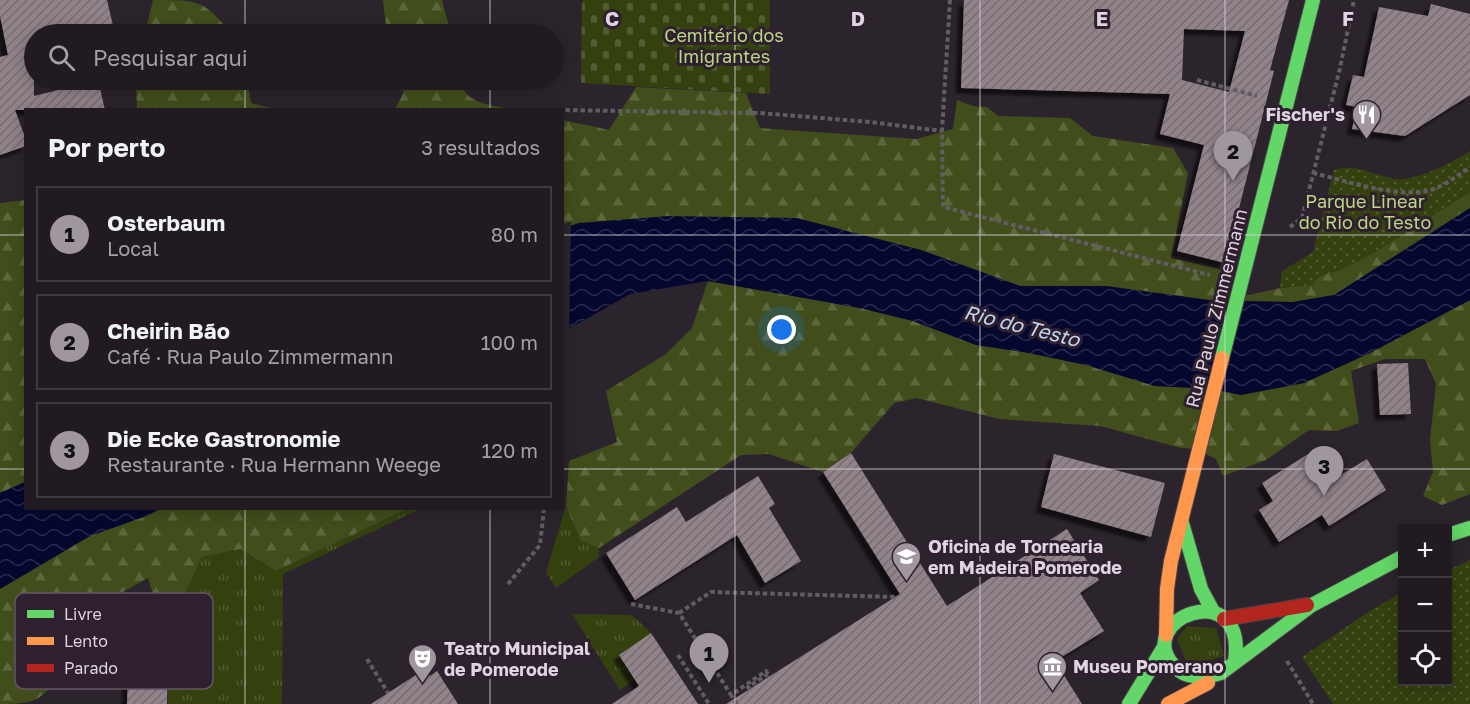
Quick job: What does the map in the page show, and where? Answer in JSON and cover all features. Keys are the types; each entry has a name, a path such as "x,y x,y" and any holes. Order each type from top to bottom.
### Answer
{"main road":[{"name":"Rua Paulo Zimmermann","path":"1165,641 1167,589 1171,561 1313,0"},
{"name":"Rua Paulo Zimmermann","path":"1182,521 1202,589 1219,616"},
{"path":"1452,534 1470,528"},
{"path":"1168,704 1219,679 1228,672 1235,661 1312,605 1398,559"},
{"path":"1129,704 1172,625 1181,617 1191,612 1203,611 1219,616 1312,605"},
{"path":"1219,616 1232,628 1236,638 1235,661"},
{"path":"1165,641 1166,658 1178,676 1187,681 1208,683"}],"path":[{"path":"950,0 942,131 943,207 1241,283"},
{"path":"1286,230 1302,218 1340,68 1354,0"},
{"path":"1197,80 1287,103"},
{"path":"564,110 759,112 942,131"},
{"path":"1313,173 1403,193 1434,189 1470,167"},
{"path":"508,584 540,545 544,510"},
{"path":"631,603 679,613 711,592 895,597"},
{"path":"679,613 737,704"},
{"path":"1271,635 1313,704"},
{"path":"678,655 709,704"},
{"path":"367,659 388,693"},
{"path":"731,695 766,671 768,674 748,687 750,689"}],"green space":[{"path":"153,0 199,4 207,8 223,24 147,24"},
{"path":"383,0 442,0 448,24 386,24"},
{"name":"Cemitério dos Imigrantes","path":"582,0 770,0 770,94 581,83"},
{"path":"636,87 746,93 760,128 916,139 953,129 957,100 973,106 987,107 998,116 1070,118 1093,136 1173,148 1188,173 1171,258 1223,270 1216,301 1106,286 1020,286 921,250 564,228 564,120 609,130"},
{"path":"136,90 249,90 251,103 271,108 137,108"},
{"path":"403,90 464,90 473,99 488,105 507,108 396,108 404,92"},
{"name":"Parque Linear do Rio do Testo","path":"1470,151 1470,192 1375,252 1340,270 1320,276 1311,285 1280,288 1282,271 1313,252 1334,170 1361,169 1387,177 1404,179 1438,168"},
{"path":"1470,192 1470,208 1334,295 1293,302 1227,300 1280,288 1311,285 1320,276 1340,270 1375,252"},
{"path":"24,200 24,482 0,493 0,203"},
{"path":"708,281 860,308 913,321 976,345 1086,365 1155,386 1213,389 1241,395 1304,383 1370,353 1470,300 1470,494 1442,505 1423,496 1433,472 1430,440 1436,384 1425,359 1385,359 1351,371 1359,423 1337,431 1309,430 1266,460 1223,476 1216,459 1196,449 1181,448 1100,426 999,419 917,398 894,403 851,453 823,472 769,454 741,455 599,548 581,541 566,506 569,461 617,442 606,391 666,354 692,328"},
{"path":"566,506 581,541 599,548 599,557 556,588 546,572"},
{"path":"157,510 405,510 276,571 241,549 202,557 185,593 153,593 148,578 121,593 15,593 15,689 49,689 32,701 0,704 0,589 90,536"},
{"path":"405,510 418,510 283,574 282,704 168,704 168,689 213,689 213,593 185,593 202,557 241,549 276,571"},
{"path":"1470,560 1470,704 1333,704 1302,657 1398,594 1398,686 1452,686 1452,568"},
{"path":"572,614 632,615 651,633 619,655 634,680 620,690"},
{"path":"1187,626 1216,628 1224,656 1189,668 1177,639"}],"water":[{"name":"Rio do Testo","path":"1470,208 1470,300 1370,353 1304,383 1241,395 1213,389 1155,386 1086,365 976,345 913,321 860,308 708,281 630,294 564,330 564,228 579,223 668,216 797,218 921,250 1020,286 1106,286 1216,301 1293,302 1334,295"},
{"path":"24,482 24,510 157,510 90,536 0,589 0,493"}],"pier":[{"path":"571,222 569,331 564,333 564,224"}],"building":[{"path":"0,0 107,0 113,24 24,24 24,90 34,90 34,96 58,90 100,90 105,108 15,110 24,135 24,147 0,155 0,57 8,55 0,16"},
{"path":"964,0 1289,0 1270,70 1274,71 1225,263 1177,251 1204,145 1160,134 1170,94 961,88","holes":["1184,29 1245,31 1229,92 1182,80"]},
{"path":"1431,4 1470,14 1470,95 1405,136 1352,129 1357,107 1346,105 1353,75 1364,77 1379,7 1428,16"},
{"path":"1408,363 1411,414 1380,415 1377,364"},
{"path":"1321,446 1339,476 1367,459 1386,490 1329,526 1322,515 1279,542 1259,510 1273,501 1262,483"},
{"path":"851,453 947,606 1067,529 1099,580 1080,593 1104,631 1055,661 1082,704 726,704 900,594 823,472"},
{"path":"1054,454 1165,483 1151,537 1041,507"},
{"path":"758,476 775,504 769,508 801,561 765,583 737,535 635,600 606,553 677,507 686,522"},
{"path":"651,633 698,704 612,704 639,686 619,655"},
{"name":"Teatro Municipal de Pomerode","path":"425,669 430,676 437,671 458,704 371,704"},
{"path":"128,689 167,689 167,704 127,704"}],"traffic: fast":[{"path":"1222,358 1313,0"},
{"path":"1182,523 1201,589 1214,613"},
{"path":"1452,534 1470,528"},
{"path":"1235,661 1234,634 1224,618 1210,612 1193,613 1178,621 1167,633 1165,649 1179,671 1196,677 1221,673 1312,605 1398,559"},
{"path":"1129,704 1164,647"}],"traffic: slow":[{"path":"1166,635 1167,589 1171,561 1222,358"},
{"path":"1168,704 1208,683"}],"traffic: jam":[{"path":"1224,619 1307,605"}],"place":[{"name":"Fischer's","path":"1366,140"},
{"name":"Cheirin Bão","path":"1233,181"},
{"name":"Die Ecke Gastronomie","path":"1324,496"},
{"name":"Oficina de Tornearia em Madeira Pomerode","path":"907,582"},
{"name":"Osterbaum","path":"709,683"},
{"name":"Teatro Municipal de Pomerode","path":"423,684"},
{"name":"Museu Pomerano","path":"1052,692"}]}
